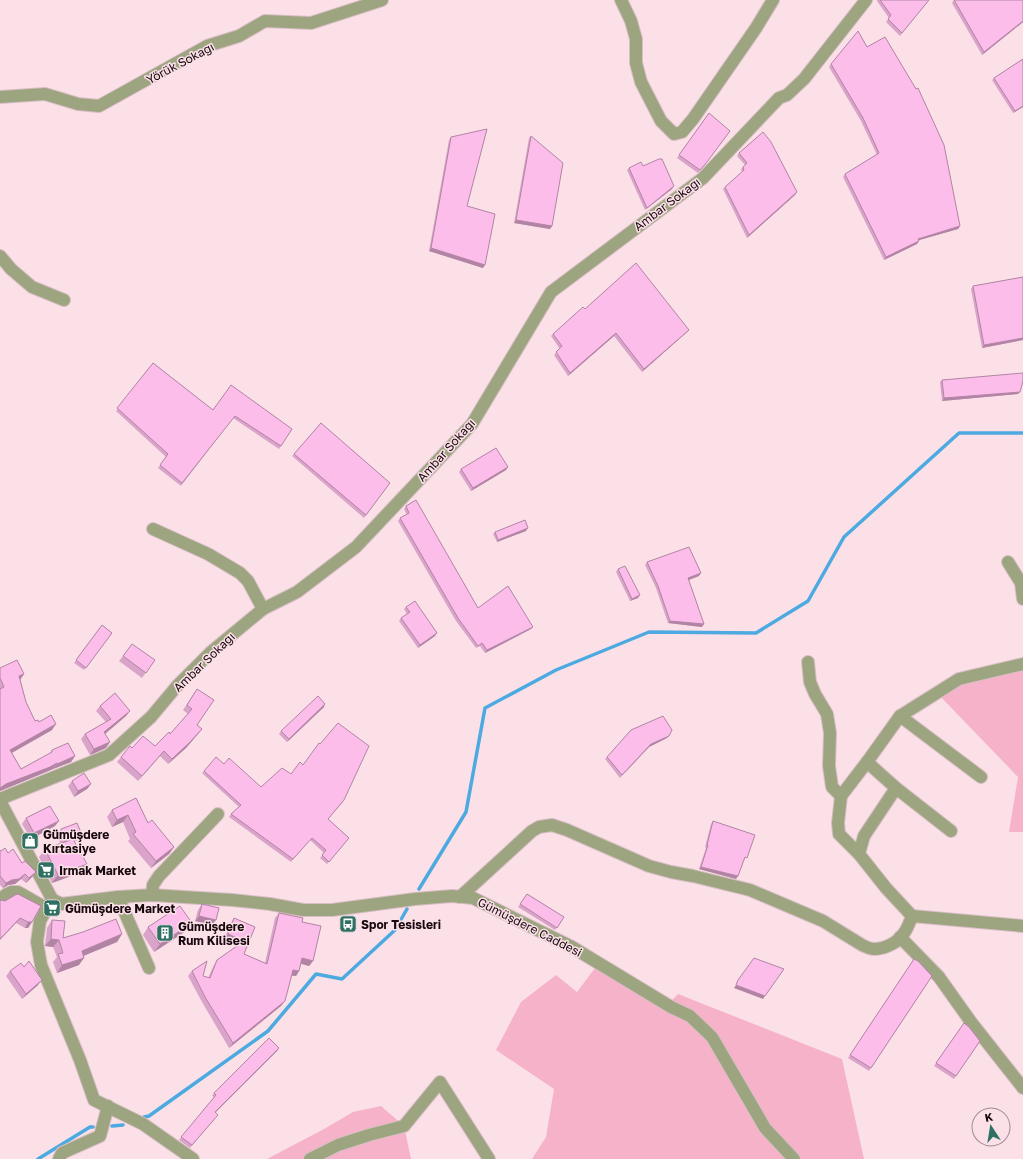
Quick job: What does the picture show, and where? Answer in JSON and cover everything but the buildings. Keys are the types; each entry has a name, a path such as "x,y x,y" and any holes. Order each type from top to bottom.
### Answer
{"street":[{"name":"Yörük Sokağı","path":"0,97 45,94 78,104 99,106 208,46 239,36 265,21 311,23 382,0"},
{"path":"621,0 631,20 636,40 636,64 641,82 661,121 674,134 682,132 693,119 756,28 773,0"},
{"name":"Ambar Sokağı","path":"0,800 109,755 151,717 177,686 211,652 263,609 297,592 356,547 472,424 551,292 703,178 779,98 787,95 804,79 866,0"},
{"path":"0,256 11,269 32,287 64,300"},
{"path":"153,529 208,554 240,573 248,581 263,609"},
{"path":"1008,562 1021,583 1023,599"},
{"path":"808,662 810,682 814,694 827,714 830,732 829,766 832,787 841,796"},
{"path":"1023,664 959,679 900,716 841,796 838,823 839,834 912,916 1023,926"},
{"path":"900,716 981,777"},
{"path":"867,762 896,788 951,831"},
{"path":"858,854 864,836 896,788"},
{"path":"0,800 5,817 49,903 40,921 37,942 41,965 80,1060 94,1100 143,1124 193,1159"},
{"path":"152,895 153,885 159,876 218,814"},
{"path":"460,897 532,831 540,827 552,825 567,830 649,866 750,890 822,921 868,948 874,949 885,947 896,942 904,933 912,916"},
{"name":"Gümüşdere Caddesi","path":"0,899 11,892 18,892 49,903 61,904 118,897 152,895 232,900 270,904 303,910 332,910 415,899 452,896 473,898 572,947 671,1007 690,1016 712,1038 765,1128 794,1159"},
{"path":"118,897 149,968"},
{"path":"900,937 939,977 971,1022 1023,1088"},
{"path":"310,1159 338,1145 404,1126 440,1082 489,1159"},
{"path":"59,1159 62,1153 100,1136 108,1106"}],"shaded area":[{"path":"1023,659 1023,832 1009,832 1018,777 937,693"},
{"path":"595,968 663,1009 678,994 842,1059 864,1159 532,1159 546,1137 554,1089 496,1050 521,1002 556,975 577,992"},
{"path":"381,1106 404,1126 411,1159 267,1159 353,1112"}],"waterway":[{"path":"419,889 466,812 485,708 556,670 649,632 756,633 808,601 844,537 959,433 1023,433"},
{"path":"144,1117 149,1116 268,1031 316,974 342,979 395,930 407,909"},
{"path":"112,1126 123,1125"},
{"path":"38,1159 90,1127 93,1127"}],"place":[{"name":"Gümüşdere Kırtasiye","path":"30,841"},
{"name":"Irmak Market","path":"46,870"},
{"name":"Gümüşdere Market","path":"52,908"},
{"name":"Spor Tesisleri","path":"348,924"},
{"name":"Gümüşdere Rum Kilisesi","path":"165,933"}]}
